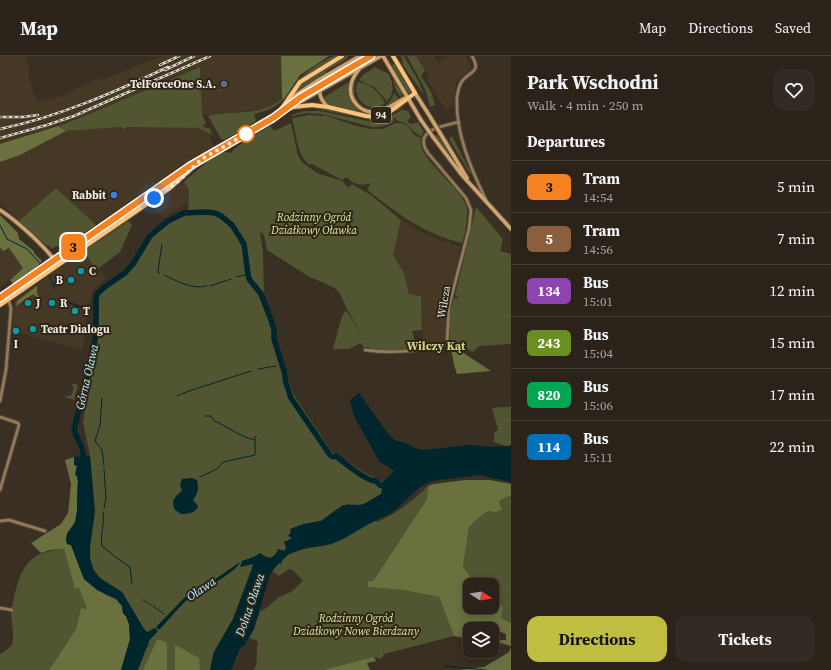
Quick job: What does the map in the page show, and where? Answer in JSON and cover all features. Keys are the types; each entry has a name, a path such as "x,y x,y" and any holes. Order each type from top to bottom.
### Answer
{"main road":[{"path":"278,114 300,82 342,56"},
{"path":"283,105 294,95 360,56"},
{"path":"293,106 382,56 433,138 461,174 511,229"},
{"path":"393,56 464,171 468,181"},
{"path":"361,67 353,79 350,88 357,106 370,112 379,112 408,97"},
{"path":"326,76 320,85 319,92 322,100 328,107"},
{"name":"94","path":"0,304 170,188 202,159 293,106 312,105 328,107 375,117 384,115 415,93"},
{"path":"0,210 40,245 58,265"}],"street":[{"path":"472,56 476,64 476,68 463,80 459,88 457,105 464,149 477,183 489,205"},
{"name":"Wilcza","path":"365,350 387,353 407,352 442,346 447,343 449,306 468,229 471,210 466,198 428,153 423,143 425,136 430,131 459,122"},
{"path":"0,401 6,366 11,308 8,299"},
{"path":"0,417 18,423 19,425 0,490"},
{"path":"0,521 9,520 45,531"},
{"path":"0,608 12,610"}],"shaded area":[{"path":"0,56 25,56 29,67 29,78 36,101 53,99 57,96 59,97 99,78 101,80 162,56 281,56 282,98 266,108 256,110 210,115 202,114 200,67 85,116 0,144"},
{"path":"416,56 434,56 437,62 449,56 465,56 472,68 455,82 453,105 446,110 426,79 429,76"},
{"path":"121,127 125,129 127,127 199,128 208,132 214,147 183,165 96,225 56,188 19,221 0,203 0,162 20,155 66,131"},
{"path":"184,182 189,190 189,202 163,218 153,204"},
{"path":"401,220 426,234 461,247 446,310 446,338 439,344 423,347 421,296 409,294 404,273 393,255"},
{"path":"0,234 23,268 0,288"},
{"path":"84,251 99,274 102,272 107,278 92,291 90,303 86,304 85,307 66,300 64,302 84,310 87,318 82,350 12,331 15,299"}],"green space":[{"path":"281,56 329,56 300,75 284,99 282,98"},
{"path":"333,56 339,56 305,76 294,86 307,72"},
{"path":"348,56 347,59 326,71 326,74 293,93 311,77"},
{"path":"401,56 404,56 419,82 424,95 402,64"},
{"path":"407,56 416,56 425,70 421,76 431,92 435,105 430,107 425,89"},
{"path":"395,63 411,92 408,93 391,66"},
{"path":"200,67 202,114 206,123 203,125 206,128 209,128 213,135 199,128 127,127 125,129 121,127 66,131 58,126 85,116"},
{"path":"375,67 388,73 392,83 392,92 389,99 387,101 374,87 359,80 363,75"},
{"path":"393,77 402,92 401,98 395,88"},
{"path":"349,82 349,94 356,107 369,114 378,114 369,115 332,106 326,103 323,99 326,96"},
{"path":"358,82 366,84 376,91 382,97 384,103 387,101 384,104 377,107 370,107 363,104 356,91"},
{"path":"353,83 355,83 357,101 369,109 384,107 390,102 394,93 398,98 383,109 372,110 366,109 361,107 355,99 352,89"},
{"path":"282,98 284,99 274,107 254,114 256,121 224,140 221,139 208,116 246,112 266,108"},
{"path":"317,106 371,119 388,115 401,107 402,108 385,117 372,120 317,109"},
{"path":"402,110 408,111 411,117 407,121 409,123 412,124 418,122 424,132 421,136 405,123 397,121 395,117 394,121 389,124 372,127 321,114 306,113 291,115 305,111 320,111 373,122 385,119"},
{"name":"Rodzinny Ogród Działkowy Oławka","path":"309,115 327,116 356,126 372,129 383,129 396,123 402,123 408,126 414,135 421,138 421,146 425,154 455,188 466,205 467,221 462,243 435,234 401,215 367,190 370,185 369,183 363,185 357,184 347,177 342,180 312,164 310,165 305,161 299,150 292,119"},
{"path":"291,123 298,156 303,163 317,173 342,181 349,188 352,184 371,195 401,220 393,255 404,273 409,294 421,296 422,330 412,331 417,348 414,349 409,341 408,350 389,351 370,349 369,347 364,348 361,343 349,349 333,349 342,316 346,310 363,337 340,294 335,288 308,276 267,250 264,235 260,232 263,253 264,300 273,320 277,341 293,394 332,452 367,474 383,482 382,493 360,505 347,504 337,509 321,521 304,524 290,529 292,538 287,543 284,551 277,552 270,558 262,555 253,565 233,619 214,652 210,670 133,670 149,644 149,641 144,629 122,592 112,588 96,575 90,558 87,456 90,456 83,422 97,341 99,314 98,299 101,292 129,272 154,235 173,220 188,214 189,190 184,182 221,153 231,153 244,142 270,126 274,131"},
{"path":"58,126 66,131 20,155 0,162 0,144"},
{"path":"437,134 465,176 435,137"},
{"path":"452,136 471,173 470,174 449,139"},
{"path":"56,188 96,225 61,250 58,246 52,249 48,245 47,246 19,221"},
{"path":"476,207 503,239 500,251 511,254 511,344 479,346 473,352 465,348 467,345 453,344 453,342 450,343 449,315 454,298 457,299 458,297 455,296"},
{"path":"0,215 18,233 19,239 34,251 34,253 42,261 35,270 14,285 10,280 23,268 9,248 3,251 0,247"},
{"path":"128,221 132,225 120,252 96,270 84,251"},
{"path":"37,286 37,294 41,300 33,294 16,306 17,301"},
{"path":"453,346 491,371 457,374 451,348"},
{"path":"70,383 78,385 74,400 65,397 72,394 74,388"},
{"path":"511,406 511,445 506,446 494,442 494,433 498,430 492,408"},
{"path":"74,457 74,465 77,466 76,472 78,481 77,511 75,522 67,533 67,544 71,545 84,579 106,595 116,599 122,606 123,613 129,624 130,640 121,670 49,670 76,629 81,608 87,609 79,588 75,589 64,549 50,550 41,553 31,543 61,524 68,513 71,484 65,460"},
{"path":"465,480 490,480 511,484 511,495 499,501 502,509 496,512 489,511 483,514 469,527 463,567 471,578 463,578 463,614 499,614 499,605 503,607 501,618 511,623 511,646 499,643 499,640 506,640 506,634 499,631 499,622 463,622 463,638 454,636 439,597 403,590 368,587 368,581 373,581 427,499 428,486"},
{"name":"Rodzinny Ogród Działkowy Nowe Bierdzany","path":"428,486 427,499 373,581 368,581 368,587 403,590 439,597 454,636 384,654 382,658 379,659 376,657 323,670 254,670 258,642 249,637 254,629 260,611 265,609 279,597 291,592 303,581 293,570 289,569 279,576 272,571 279,563 281,564 285,558 296,551 325,546 337,542 376,520 377,522 385,518 404,506"},
{"path":"511,495 511,623 500,618 498,614 499,578 466,578 463,567 469,527 483,514 502,508 499,501"},
{"path":"64,549 75,589 79,588 87,609 81,608 76,629 49,670 0,670 0,654 10,647 13,640 11,610 19,579 23,571 27,564 38,555 45,552"},
{"path":"157,640 167,643 167,670 143,670"},
{"path":"175,645 199,658 200,670 175,670"},
{"path":"511,647 511,670 459,670 484,667 509,652"},
{"path":"374,657 376,661 367,663 370,670 323,670"}],"water":[{"name":"Dolna Oława","path":"359,393 389,435 395,440 408,444 414,448 424,450 469,445 492,447 511,446 511,482 479,475 432,481 420,487 393,512 343,539 331,544 306,548 289,554 270,574 254,629 244,646 240,648 231,670 210,670 214,652 233,619 252,569 253,564 240,567 242,561 254,557 260,553 266,557 273,557 278,549 284,551 286,548 284,541 292,538 288,536 291,532 290,529 304,524 321,521 343,505 360,505 366,503 381,494 383,482 394,471 379,461 354,416 350,400"},
{"path":"90,456 95,511 90,547 90,558 93,569 100,578 122,592 147,632 155,628 158,631 149,641 138,670 121,670 130,639 129,624 123,613 122,606 116,599 97,590 84,579 71,545 67,544 66,541 67,535 74,525 77,512 78,481 77,476 75,475 77,466 74,465 74,457"},
{"path":"192,478 197,480 198,491 193,500 198,506 194,512 181,514 175,510 173,502 177,495 182,491 180,485 182,479"},
{"name":"Oława","path":"240,562 237,567 226,576 192,596 159,630 156,627 185,597 214,580"}],"waterway":[{"name":"Górna Oława","path":"85,464 82,448 74,430 87,384 96,335 97,294 125,273 133,264 150,236 168,221 184,213 205,212 215,213 232,225 244,244 249,279 261,294 271,320 274,330 274,339 291,398 330,455 333,457 336,456 356,472 376,481 380,485 388,487"},
{"path":"0,225 7,239 27,249 46,270"},
{"path":"160,274 158,271 162,244"},
{"path":"48,273 55,289"},
{"path":"237,277 248,274"},
{"path":"164,275 190,286 207,286"},
{"path":"210,286 231,279"},
{"path":"65,301 85,309 96,306"},
{"path":"258,369 276,366"},
{"path":"177,396 251,371"},
{"path":"102,398 100,425 95,441 102,450 104,465"},
{"path":"205,416 211,416 214,421 249,439 255,440"},
{"path":"200,477 217,469 223,462 255,455 256,436"},
{"path":"104,469 106,498 104,508"},
{"path":"103,512 102,546 130,567 132,584"},
{"path":"143,600 151,605"},
{"path":"153,606 164,614"},
{"path":"445,666 486,670"}],"tram line":[{"path":"0,298 190,166 276,116 301,97 371,56"},
{"name":"3","path":"0,298 190,166 273,118 301,97 371,56"}],"railway":[{"path":"160,65 179,56"},
{"path":"165,70 194,56"},
{"path":"0,138 74,116 210,56"},
{"path":"0,129 65,111 128,86 168,67"},
{"path":"0,117 23,117 38,115"}],"place":[{"name":"TelForceOne S.A.","path":"224,84"},
{"name":"Rabbit","path":"114,195"},
{"name":"C","path":"81,271"},
{"name":"B","path":"71,280"},
{"name":"J","path":"28,303"},
{"name":"R","path":"52,303"},
{"name":"T","path":"75,311"},
{"name":"Teatr Dialogu","path":"33,329"},
{"name":"I","path":"16,331"}],"district":[{"name":"Wilczy Kąt","path":"436,346"}],"route":[{"path":"154,198 170,188 202,159 246,134"}]}
